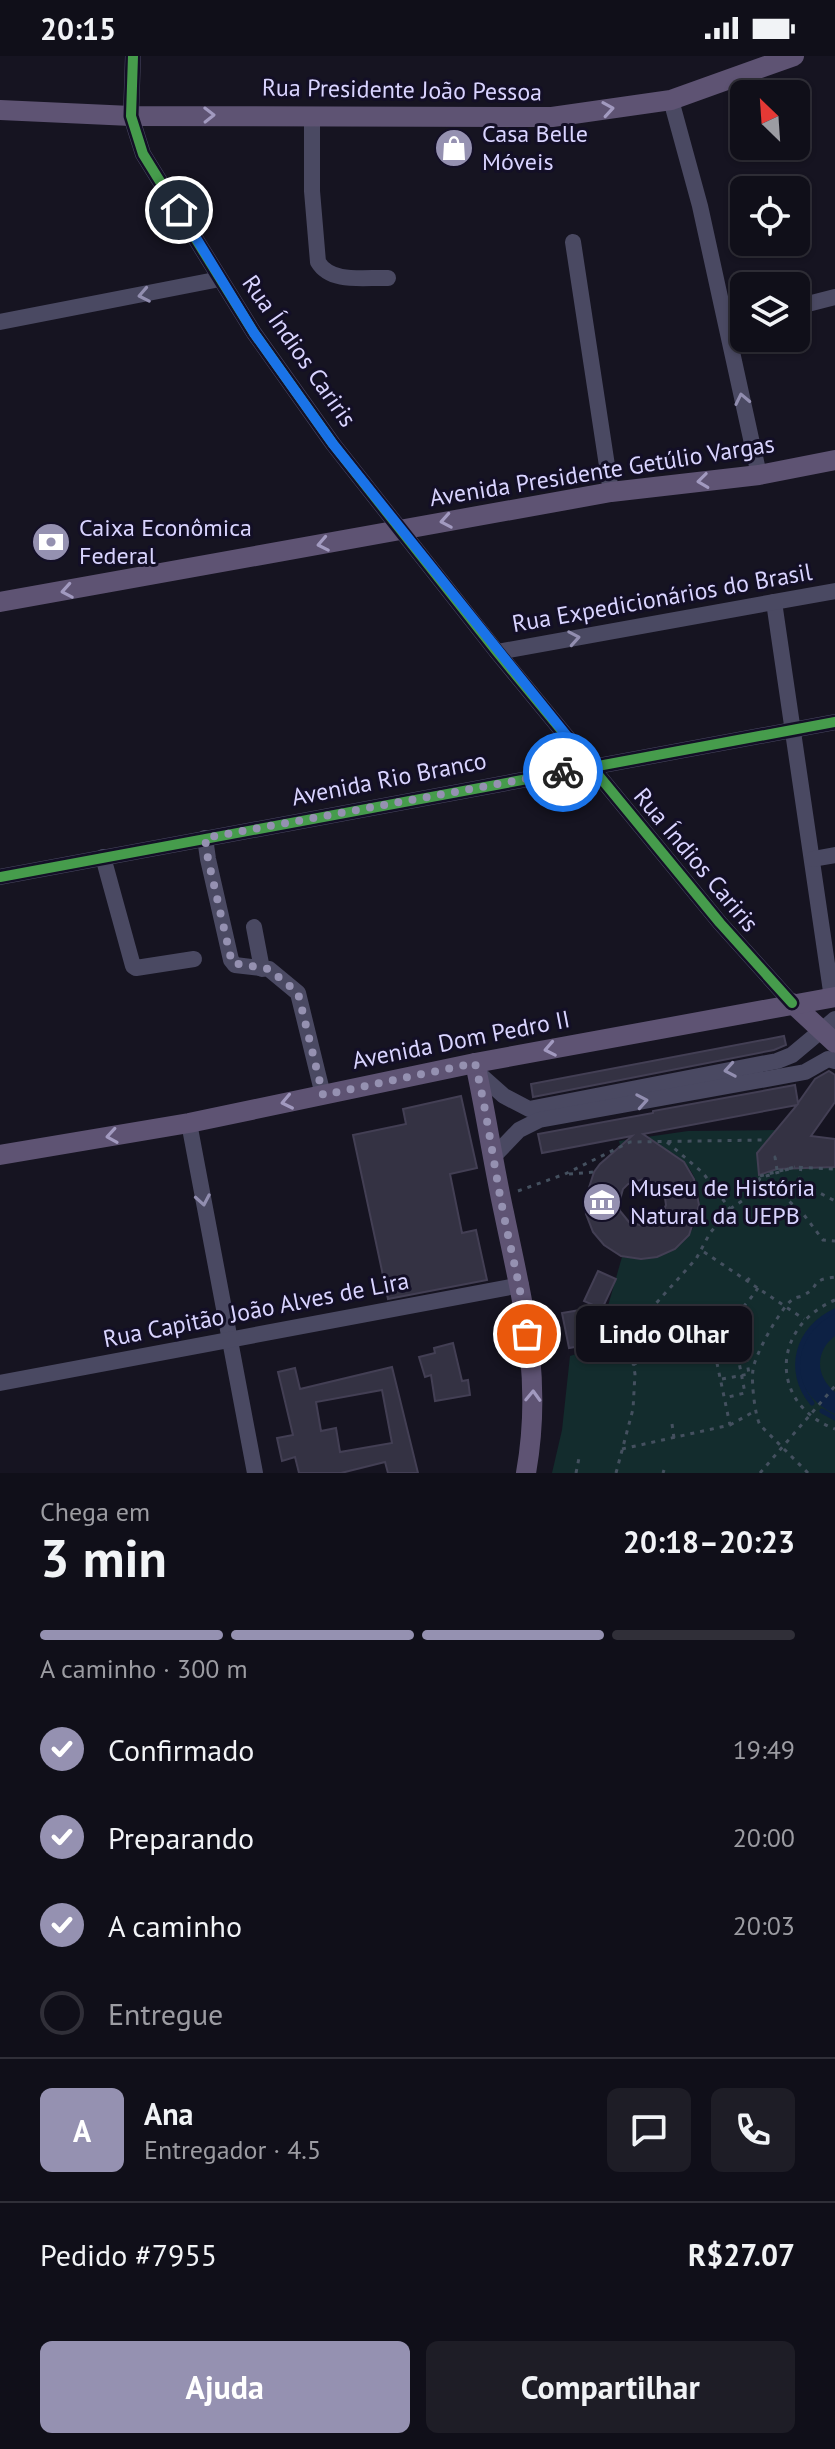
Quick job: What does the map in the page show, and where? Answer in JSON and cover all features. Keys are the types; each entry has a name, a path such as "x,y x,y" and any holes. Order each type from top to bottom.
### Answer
{"main road":[{"name":"Rua Presidente João Pessoa","path":"0,110 131,116 552,117 671,100 772,60 794,56"},
{"name":"Avenida Presidente Getúlio Vargas","path":"0,602 611,492 759,475 835,460"},
{"name":"Avenida Dom Pedro II","path":"0,1155 189,1123 476,1068 792,1003 832,1030"},
{"path":"792,1003 832,1030"},
{"path":"476,1068 495,1155 503,1211 521,1285 534,1382 532,1439 526,1473"}],"street":[{"name":"Rua Índios Cariris","path":"133,56 131,116 143,154 254,333 333,444 497,652 720,923 792,1003"},
{"path":"671,100 730,303"},
{"path":"312,115 312,191 318,262 323,271 332,276 388,278"},
{"path":"573,242 611,492"},
{"path":"0,322 220,279"},
{"path":"810,303 835,297"},
{"path":"741,352 759,475"},
{"name":"Rua Expedicionários do Brasil","path":"497,652 835,591"},
{"path":"495,1155 519,1130 539,1120 805,1072 832,1030 813,859 774,602"},
{"name":"Avenida Rio Branco","path":"0,877 835,722"},
{"path":"205,838 232,963 272,971 298,993 323,1095"},
{"path":"813,859 835,855"},
{"path":"103,857 133,966 194,959"},
{"path":"254,927 262,969"},
{"path":"476,1068 504,1096 529,1109 777,1061 832,1030"},
{"path":"189,1123 255,1473"},
{"name":"Rua Capitão João Alves de Lira","path":"0,1383 521,1285"}],"path":[{"path":"518,1191 565,1174 630,1142 764,1140"},
{"path":"666,1142 703,1173 730,1209"},
{"path":"775,1158 777,1170"},
{"path":"755,1192 760,1178 795,1167"},
{"path":"760,1176 795,1167 833,1168"},
{"path":"801,1167 799,1182 835,1201"},
{"path":"565,1174 594,1172"},
{"path":"616,1473 633,1409 632,1348 638,1327 702,1251 710,1233 730,1209 755,1192 776,1189 804,1215 823,1240 835,1241"},
{"path":"702,1251 804,1319"},
{"path":"747,1281 753,1274"},
{"path":"808,1473 781,1449 757,1420 753,1369 772,1326 785,1306 794,1298 803,1296 817,1281 835,1277"},
{"path":"633,1365 665,1345 710,1330 739,1314 758,1288"},
{"path":"835,1300 818,1307 804,1319 792,1337 786,1356 787,1376 793,1394 809,1416 835,1429"},
{"path":"721,1380 749,1374 739,1314"},
{"path":"638,1327 665,1345"},
{"path":"710,1330 730,1425"},
{"path":"663,1362 665,1345"},
{"path":"715,1359 738,1357 745,1393 724,1398"},
{"path":"760,1473 835,1386"},
{"path":"621,1449 730,1425 757,1410"},
{"path":"672,1424 674,1438"},
{"path":"576,1473 579,1458"}],"green space":[{"path":"776,1130 801,1154 813,1137 835,1139 835,1473 552,1473 562,1430 570,1356 596,1348 587,1305 606,1313 622,1257 652,1257 675,1248 691,1232 698,1212 699,1191 691,1171 675,1155 652,1146 621,1149 619,1141 688,1131"}],"water":[{"path":"835,1312 835,1336 824,1349 820,1364 824,1379 835,1392 835,1414 819,1404 807,1391 799,1363 809,1335"}],"building":[{"path":"784,1036 786,1045 774,1050 533,1097 531,1084"},
{"path":"829,1071 835,1075 835,1102 811,1136 835,1139 835,1167 777,1169 759,1175 757,1153 797,1105 643,1134 684,1162 694,1179 699,1205 689,1235 675,1249 657,1257 641,1259 621,1256 604,1245 593,1232 586,1214 585,1200 594,1172 632,1136 542,1153 538,1134 795,1085 798,1103 815,1079","holes":["643,1179 657,1184 666,1205 660,1218 643,1226 629,1222 620,1211 623,1189"]},
{"path":"461,1096 477,1168 450,1174 462,1233 476,1230 487,1280 388,1299 353,1135 406,1124 403,1109"},
{"path":"598,1271 616,1279 602,1309 584,1301"},
{"path":"586,1309 592,1344 569,1348 562,1313"},
{"path":"453,1343 462,1381 468,1380 470,1395 435,1401 431,1375 425,1377 419,1357 435,1353 434,1348"},
{"path":"392,1367 418,1473 388,1473 385,1462 341,1473 299,1473 295,1457 282,1461 277,1438 293,1435 278,1372 295,1368 300,1389","holes":["382,1390 392,1443 340,1452 336,1428 321,1431 316,1402"]}],"waterway":[{"path":"812,1403 799,1377 800,1351 812,1328 835,1311"},
{"path":"822,1411 835,1418"}],"cycle path":[{"path":"133,56 131,116 143,154 254,333 333,444 497,652 720,923 792,1003"},
{"path":"0,877 835,722"}],"way so far":[{"path":"527,1334 521,1285 503,1211 496,1161 475,1063 323,1095 296,990 269,969 232,963 205,838 563,772"}],"place":[{"name":"Casa Belle Móveis","path":"454,148"},
{"name":"Caixa Econômica Federal","path":"51,542"},
{"name":"Museu de História Natural da UEPB","path":"602,1202"},
{"name":"Lindo Olhar","path":"527,1334"}],"route":[{"path":"179,210 254,333 333,444 591,766 563,772"}]}
